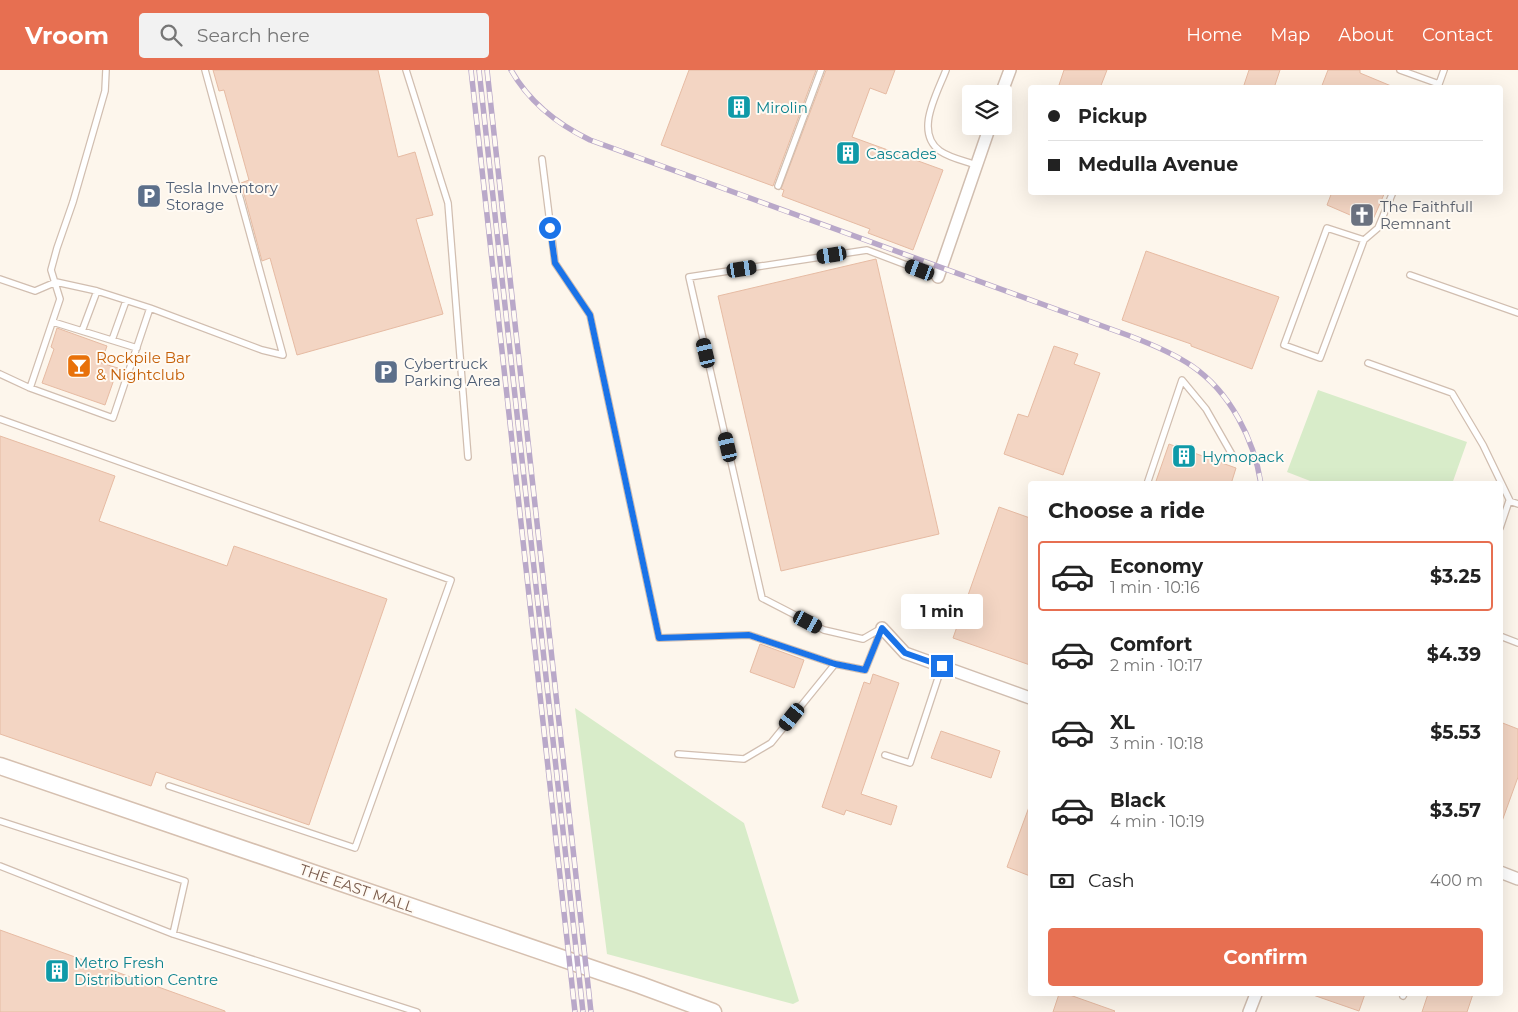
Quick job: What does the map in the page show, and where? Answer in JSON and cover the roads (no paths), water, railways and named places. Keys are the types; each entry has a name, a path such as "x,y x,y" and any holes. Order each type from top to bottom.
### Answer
{"main road":[{"name":"THE EAST MALL","path":"0,766 621,978 713,1012"}],"street":[{"path":"1004,85 1010,70"},
{"path":"938,277 987,135"},
{"path":"882,628 905,653 1028,697"},
{"path":"1503,873 1518,879"},
{"path":"1249,1012 1255,996"}],"lane":[{"path":"30,388 60,299 51,270 105,92 106,70"},
{"path":"0,279 35,291 56,282 97,291 150,308 262,350 282,354 205,70"},
{"path":"406,70 448,203 468,457"},
{"path":"778,186 821,70"},
{"path":"946,70 928,119 930,142 942,153 976,165"},
{"path":"1400,70 1437,85"},
{"path":"1439,85 1444,70"},
{"path":"542,159 555,263 590,315 659,638 749,635 835,664 865,670 882,628"},
{"path":"1364,240 1327,228 1284,345 1320,358 1364,240 1378,228 1392,195"},
{"path":"882,628 863,639 824,630 762,598 688,277 867,250 938,277"},
{"path":"1410,275 1518,313"},
{"path":"82,331 97,291"},
{"path":"112,340 126,300"},
{"path":"0,374 30,388 113,418 150,308"},
{"path":"53,322 137,348"},
{"path":"1368,363 1452,393 1483,445 1500,481"},
{"path":"1148,481 1182,380 1206,409 1234,458"},
{"path":"0,419 451,580 355,848 169,786"},
{"path":"1503,486 1510,501 1518,504"},
{"path":"1503,520 1510,501"},
{"path":"1503,637 1518,643"},
{"path":"678,754 744,759 771,743 835,664"},
{"path":"885,755 910,763 942,666"},
{"path":"0,821 185,881 173,934"},
{"path":"0,866 173,934 417,1012"}],"railway":[{"path":"471,70 575,1012"},
{"path":"479,70 583,1012"},
{"path":"487,70 591,1012"},
{"path":"511,70 526,92 545,111 566,127 590,140 1130,336 1177,357 1206,377 1229,403 1253,450 1260,481"}],"place":[{"name":"Mirolin","path":"739,107"},
{"name":"Cascades","path":"848,153"},
{"name":"Tesla Inventory Storage","path":"149,196"},
{"name":"The Faithfull Remnant","path":"1362,215"},
{"name":"Rockpile Bar & Nightclub","path":"79,366"},
{"name":"Cybertruck Parking Area","path":"386,372"},
{"name":"Hymopack","path":"1184,456"},
{"name":"Metro Fresh Distribution Centre","path":"57,971"}]}
